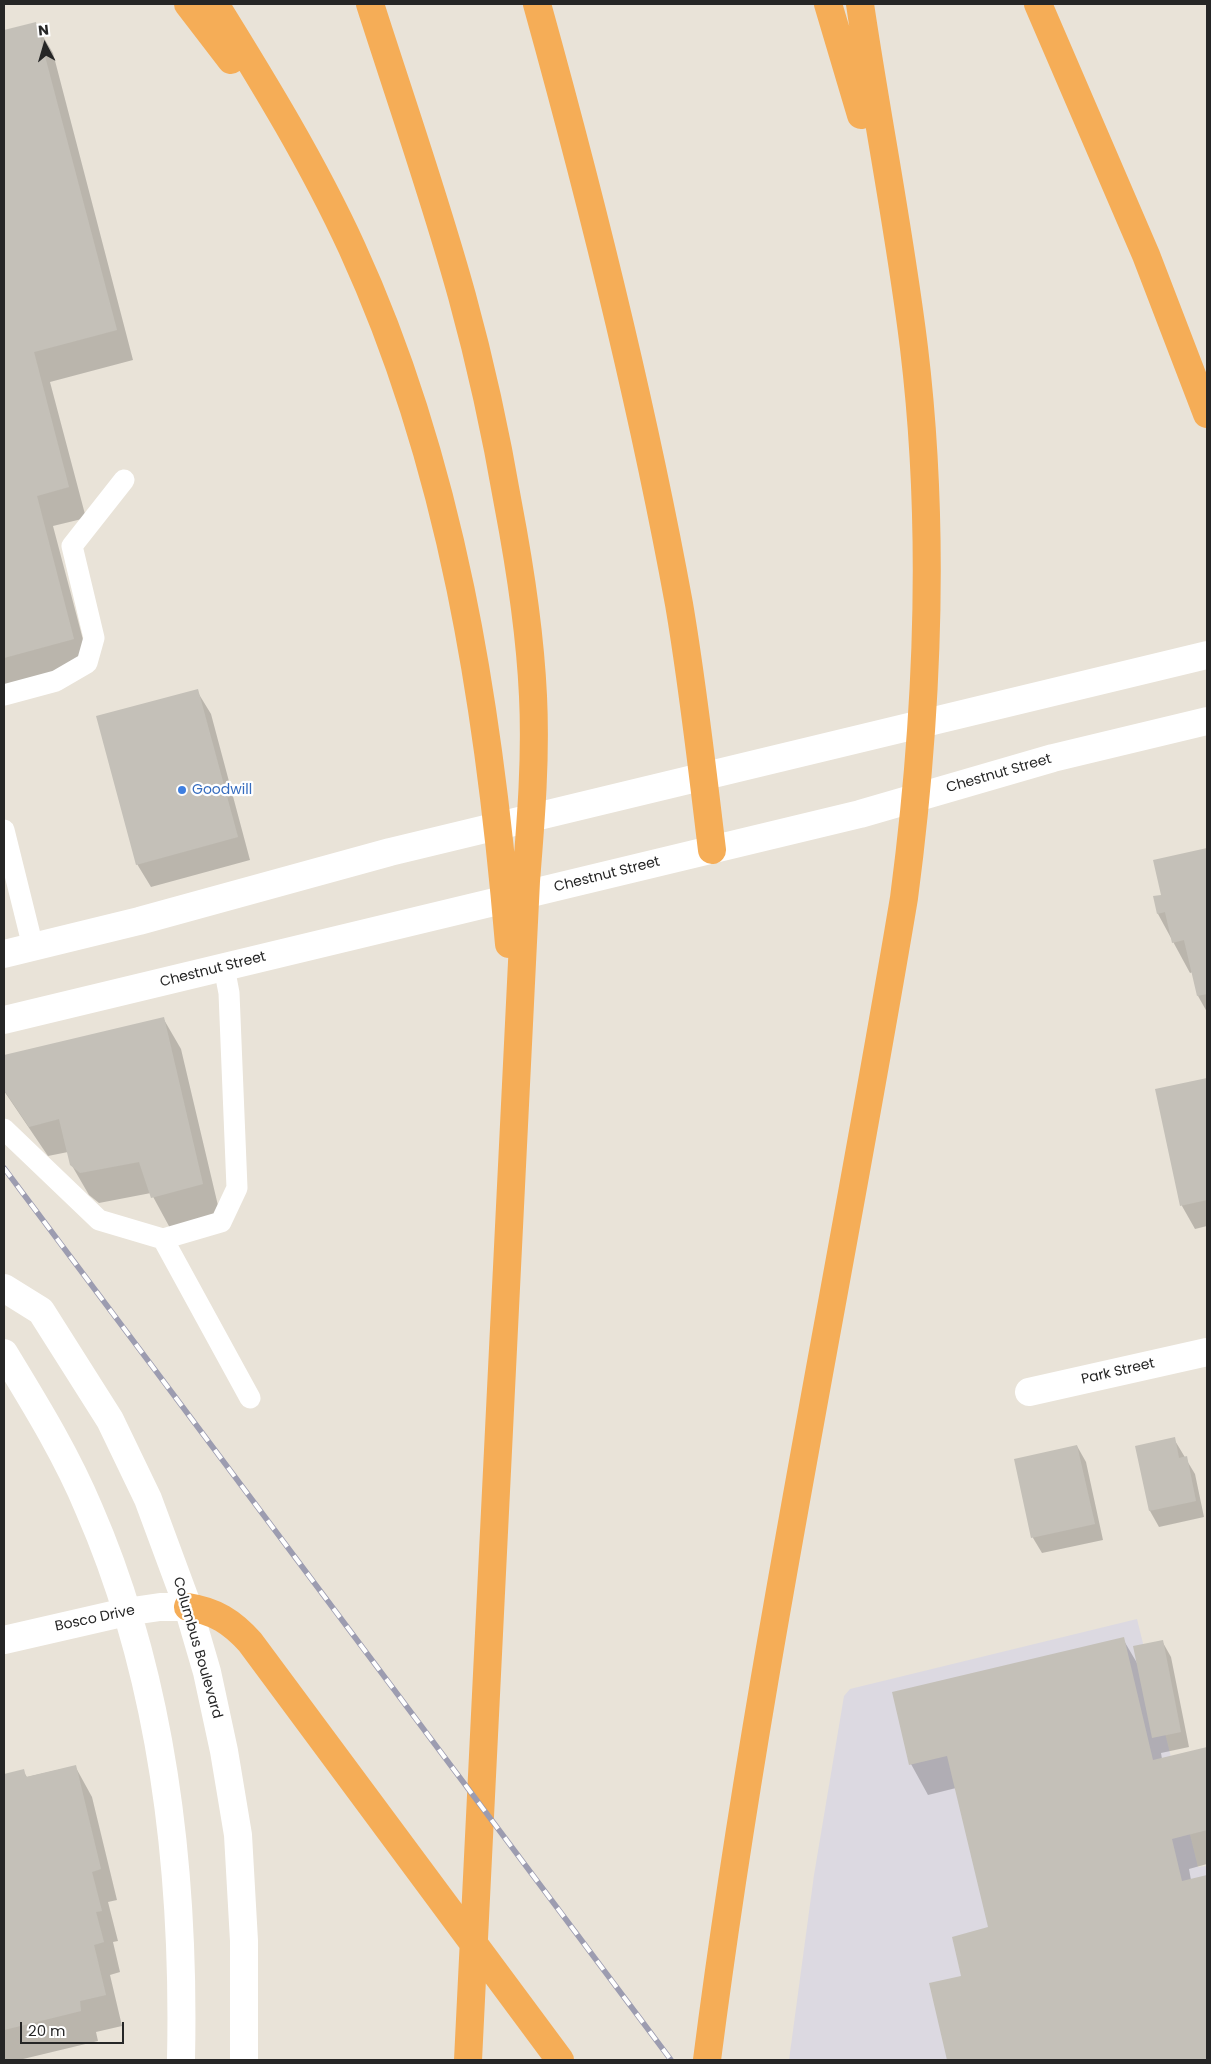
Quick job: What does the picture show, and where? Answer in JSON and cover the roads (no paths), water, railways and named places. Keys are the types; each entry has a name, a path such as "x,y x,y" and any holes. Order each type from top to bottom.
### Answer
{"highway":[{"path":"188,4 313,170"},
{"path":"215,4 313,170 352,249 395,354 428,456 451,543 474,657 487,748 506,912 518,1053"},
{"path":"370,4 432,193 463,298 491,416 517,553 532,667 535,751 518,1053 468,2060"},
{"path":"537,4 597,231 662,514 686,652 712,850"},
{"path":"828,4 867,137 893,209"},
{"path":"707,2060 722,1942 754,1742 897,942 915,814 925,672 927,574 925,488 914,349 860,4"},
{"path":"1038,4 1143,247 1207,414"},
{"path":"188,1606 220,1615 240,1631 560,2060"}],"street":[{"path":"4,954 138,921 390,852 1207,655"},
{"name":"Chestnut Street","path":"4,1020 815,825 897,804 1053,758 1207,721"},
{"name":"Columbus Boulevard","path":"4,1288 41,1311 110,1420 151,1506 188,1606 207,1672 224,1751 238,1835 244,1941 244,2060"},
{"name":"Park Street","path":"1029,1392 1207,1352"},
{"path":"4,1353 46,1422 76,1480 112,1565 126,1612 155,1730 172,1830 180,1921 181,2060"},
{"name":"Bosco Drive","path":"4,1640 126,1612 188,1606"}],"lane":[{"path":"4,694 56,681 87,663 94,638 72,546 124,480"},
{"path":"4,830 33,947"},
{"path":"4,1129 99,1220 163,1239 220,1222 237,1188 230,993 224,967"},
{"path":"163,1239 250,1398"}],"railway":[{"path":"4,1168 671,2060"}],"place":[{"name":"Goodwill","path":"182,790"}]}
